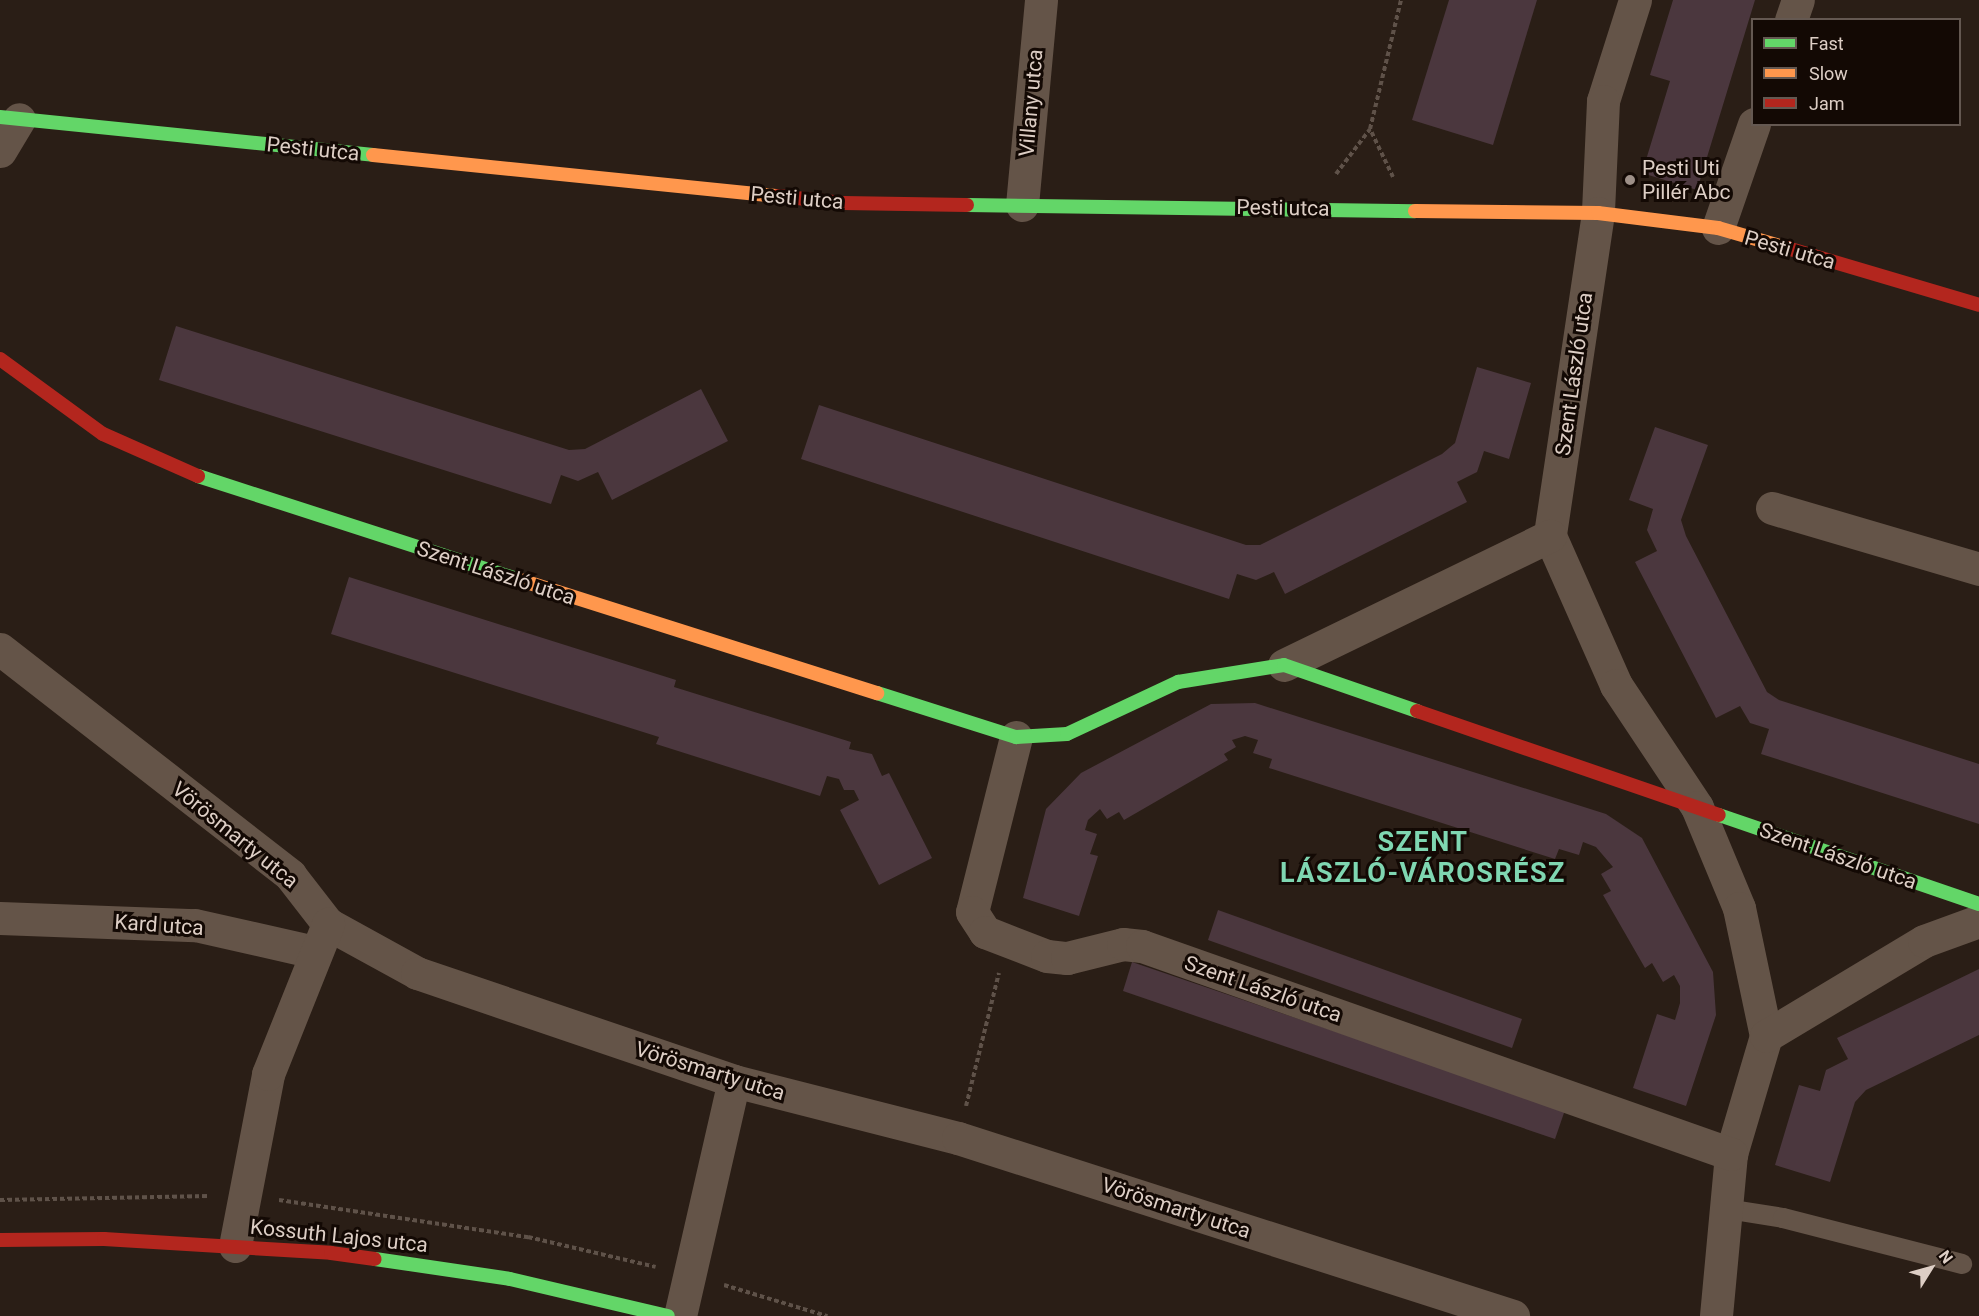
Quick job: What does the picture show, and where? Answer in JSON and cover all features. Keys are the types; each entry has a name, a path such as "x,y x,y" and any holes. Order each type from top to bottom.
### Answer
{"street":[{"name":"Villany utca","path":"1022,205 1041,0"},
{"path":"1598,213 1603,101 1635,0"},
{"path":"1792,18 1798,0"},
{"name":"Pesti utca","path":"9,118 843,203 1598,213 1718,228 1979,305"},
{"path":"0,151 9,118"},
{"path":"1718,228 1753,126"},
{"name":"Szent László utca","path":"0,359 102,434 214,483 1016,736 1067,734 1178,682 1284,665 1550,536 1598,213"},
{"path":"1772,508 1979,569"},
{"path":"1550,536 1616,685 1697,807 1739,908 1766,1036 1731,1154 1716,1316"},
{"name":"Vörösmarty utca","path":"0,649 290,875 322,938 417,973 734,1081 958,1138 1512,1316"},
{"name":"Szent László utca","path":"1284,665 1979,904"},
{"name":"Szent László utca","path":"1016,736 972,912 985,932 1007,943 1047,956 1067,958 1123,944 1142,946 1731,1154"},
{"name":"Kard utca","path":"0,918 195,925 322,938"},
{"path":"1766,1036 1924,941 1979,921"},
{"path":"235,1246 268,1074 322,938"},
{"path":"680,1316 734,1081"},
{"name":"Kossuth Lajos utca","path":"0,1240 104,1239 332,1253 510,1279 669,1316"}],"lane":[{"path":"1727,1209 1783,1218 1962,1264"}],"path":[{"path":"1310,208 1370,129 1401,0"},
{"path":"1370,129 1408,209"},
{"path":"958,1138 1007,943"}],"building":[{"path":"1449,0 1537,0 1493,145 1412,120"},
{"path":"1673,0 1755,0 1697,190 1642,173 1670,81 1650,75"},
{"path":"176,326 569,450 585,449 701,389 728,441 612,500 598,472 578,481 561,475 551,504 159,380"},
{"path":"1477,367 1531,383 1509,459 1484,451 1477,472 1457,482 1467,502 1285,594 1274,572 1256,580 1237,574 1229,599 801,459 819,405 1246,545 1260,545 1442,454 1455,443"},
{"path":"1655,427 1708,445 1681,520 1686,536 1767,692 1779,700 1979,764 1979,824 1761,754 1769,729 1750,723 1740,706 1716,718 1635,562 1657,551 1647,530 1653,509 1629,500"},
{"path":"349,577 676,680 674,687 851,742 849,749 872,754 882,776 889,773 932,858 879,885 840,810 859,800 854,790 844,790 839,779 827,776 820,796 656,744 659,737 331,634"},
{"path":"1255,703 1606,814 1642,838 1713,972 1716,1015 1686,1106 1633,1088 1657,1014 1675,1020 1680,1003 1680,986 1674,975 1663,982 1652,963 1645,968 1603,895 1611,891 1601,874 1613,867 1596,847 1583,842 1579,855 1559,849 1555,859 1269,768 1272,759 1253,753 1258,740 1245,736 1232,740 1236,747 1224,754 1228,760 1124,820 1119,812 1107,819 1100,809 1088,820 1085,830 1097,834 1090,854 1098,856 1079,916 1023,898 1046,809 1081,773 1211,704"},
{"path":"1218,910 1522,1019 1512,1048 1208,940"},
{"path":"1132,962 1565,1110 1555,1139 1123,991"},
{"path":"1979,969 1979,1035 1866,1090 1855,1102 1830,1182 1775,1165 1799,1085 1820,1091 1826,1070 1848,1059 1837,1038"}],"traffic: fast":[{"path":"0,117 373,155"},
{"path":"967,205 1415,211"},
{"path":"198,476 517,579"},
{"path":"877,693 1016,737 1067,734 1178,682 1284,665 1417,711"},
{"path":"1719,815 1979,904"},
{"path":"375,1259 510,1279 668,1316"}],"traffic: slow":[{"path":"373,155 778,196"},
{"path":"1415,211 1598,213 1718,228 1787,248"},
{"path":"517,579 877,693"}],"traffic: jam":[{"path":"778,196 843,203 967,205"},
{"path":"1787,248 1979,305"},
{"path":"0,359 103,434 198,476"},
{"path":"1417,711 1719,815"},
{"path":"0,1240 104,1239 331,1253 375,1259"}],"place":[{"name":"Pesti Uti Pillér Abc","path":"1630,180"}],"district":[{"name":"SZENT LÁSZLÓ-VÁROSRÉSZ","path":"1423,858"}]}
